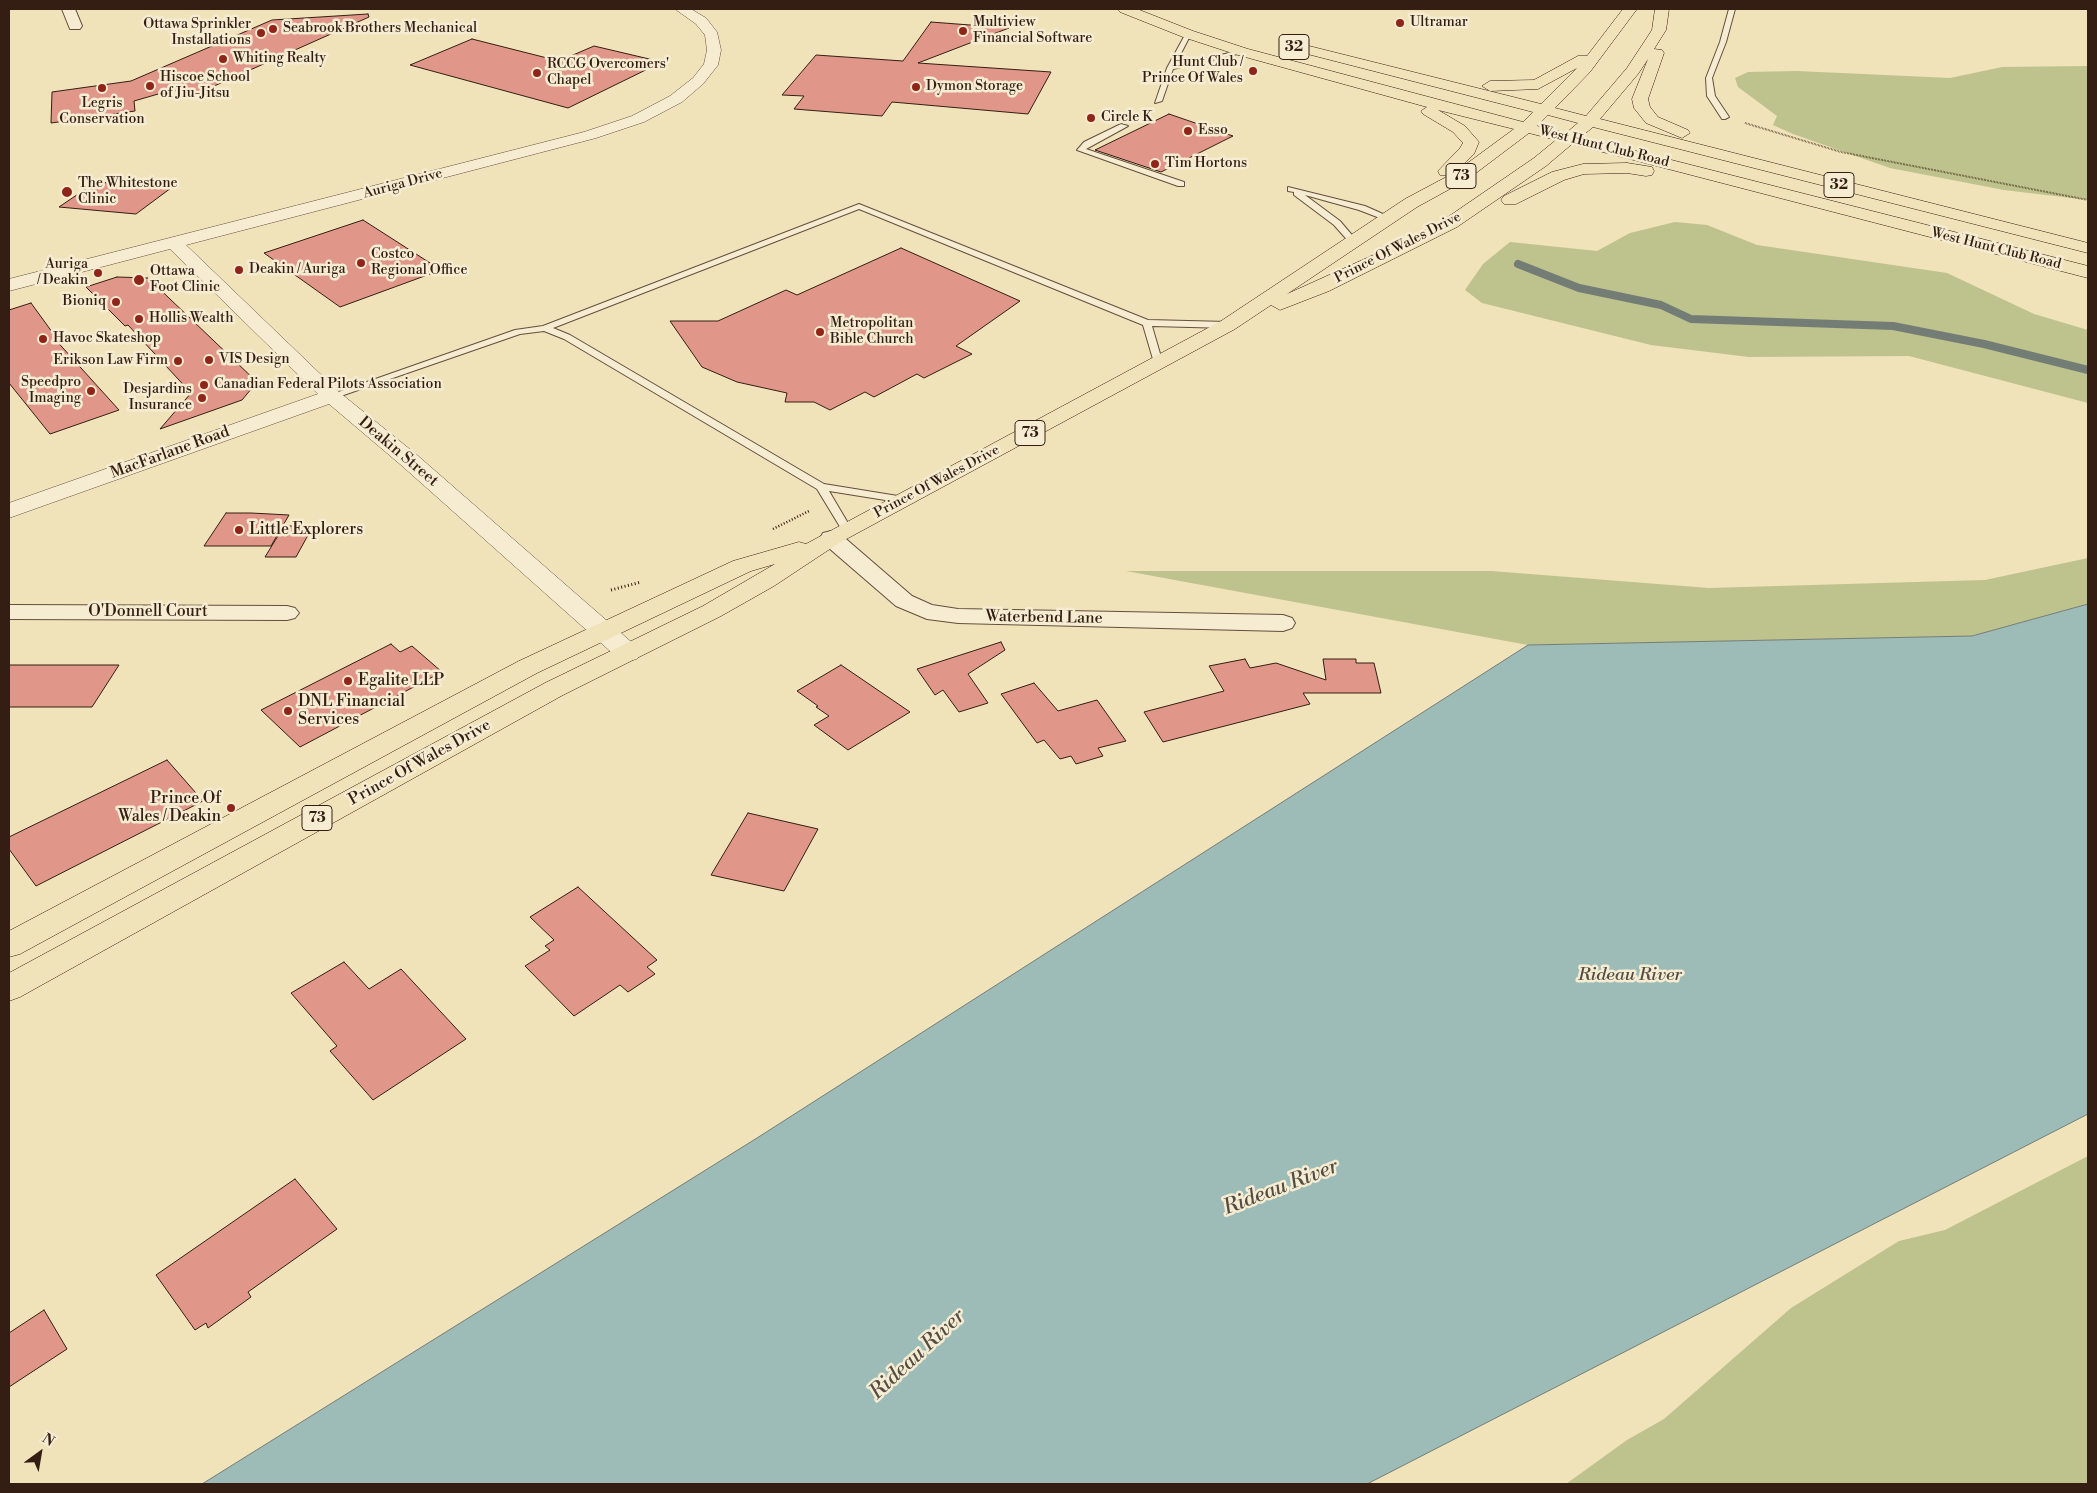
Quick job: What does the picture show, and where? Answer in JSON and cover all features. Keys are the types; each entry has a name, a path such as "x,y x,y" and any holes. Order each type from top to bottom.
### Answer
{"main road":[{"name":"West Hunt Club Road","path":"1125,9 1188,34 1243,52 1399,95 2088,272"},
{"name":"Prince Of Wales Drive","path":"9,988 554,689 765,581 839,534 1228,326 1410,203 1431,194 1462,175 1527,127 1569,86 1630,9"},
{"name":"Prince Of Wales Drive","path":"1228,326 1322,287 1413,244 1451,223 1524,173 1590,121 1633,71 1659,30 1662,9"},
{"path":"1659,30 1656,59 1640,99 1645,114 1663,125 1691,137 1865,183 2088,248"},
{"name":"West Hunt Club Road","path":"1280,43 2088,248"},
{"path":"1422,79 1501,86 1538,84 1599,49"},
{"path":"1399,95 1442,117 1466,135 1471,142 1468,150 1458,161 1410,203"},
{"path":"1451,223 1487,211 1558,176 1583,169 1627,168 1908,226"},
{"path":"1388,218 1409,229 1415,236 1413,244"},
{"name":"Prince Of Wales Drive","path":"9,945 374,748 528,668 742,566 839,534"}],"street":[{"path":"69,9 75,26"},
{"name":"Auriga Drive","path":"9,285 174,244 590,135 638,119 676,99 698,81 711,65 714,50 712,35 702,21 682,9"},
{"name":"Deakin Street","path":"174,244 332,396 409,460 602,632 628,652"},
{"name":"MacFarlane Road","path":"9,511 332,396"},
{"name":"Waterbend Lane","path":"839,534 904,601 927,612 958,616 1283,623"},
{"name":"O'Donnell Court","path":"9,612 287,613"}],"lane":[{"path":"1725,116 1711,96 1709,78 1723,42 1732,9"},
{"path":"1158,101 1170,68 1188,34"},
{"path":"1170,68 1243,52"},
{"path":"1124,126 1087,144 1081,150 1180,184"},
{"path":"1354,241 1337,223 1291,189 1362,208 1388,218"},
{"path":"332,396 518,332 545,328 859,206 1147,323 1228,326"},
{"path":"1147,323 1158,364"},
{"path":"545,328 567,337 821,488 904,500"},
{"path":"821,488 839,534"}],"path":[{"path":"1725,116 1841,152 2088,200"}],"green space":[{"path":"2088,66 2088,200 2004,190 1890,168 1793,134 1773,125 1777,116 1738,87 1735,78 1748,72 1797,71 1950,78 2002,67"},
{"path":"1675,222 1707,225 1757,245 1947,273 2034,314 2088,330 2088,403 1909,356 1749,357 1651,345 1482,303 1465,290 1483,264 1510,242 1597,251 1630,233"},
{"path":"2088,558 2088,604 1972,636 1528,645 1126,571 1491,571 1709,588 1985,580"},
{"path":"2088,1156 2088,1484 1566,1484 1627,1440 1664,1419 1791,1308 1899,1241 1945,1230"}],"water":[{"name":"Rideau River","path":"2088,604 2088,1114 1367,1484 202,1484 757,1138 1528,645 1972,636"}],"building":[{"path":"368,14 369,17 194,95 172,90 134,101 135,111 51,123 52,92 131,81 272,20"},
{"name":"Dymon Storage","path":"931,22 1009,28 918,63 1051,72 1028,114 892,102 882,116 794,109 804,96 782,95 816,55 903,61"},
{"name":"RCCG Overcomers' Chapel","path":"472,39 559,61 594,46 662,62 568,108 410,65"},
{"path":"1169,114 1233,136 1161,172 1095,150"},
{"path":"96,182 171,188 136,214 59,207"},
{"name":"Costco Regional Office","path":"363,220 441,270 340,307 264,253"},
{"name":"Metropolitan Bible Church","path":"901,248 1020,301 956,346 972,354 924,378 917,374 874,397 865,392 830,410 814,402 785,402 787,393 737,382 702,367 670,321 718,321 786,290 797,295"},
{"path":"117,277 148,278 257,382 242,400 160,429 191,393 128,325 125,326 86,287"},
{"path":"31,303 55,336 53,337 119,410 50,434 9,383 9,310"},
{"path":"226,513 289,515 271,546 204,546"},
{"path":"284,526 313,526 296,557 265,557"},
{"path":"1001,642 1005,650 968,674 988,703 959,712 943,690 935,695 917,669"},
{"path":"391,644 400,652 412,646 442,672 300,747 261,710"},
{"path":"1245,659 1250,668 1276,663 1326,680 1323,659 1356,659 1356,663 1374,663 1381,693 1303,693 1310,704 1163,742 1144,712 1224,691 1209,666"},
{"path":"9,665 119,665 92,707 9,707"},
{"path":"841,665 910,712 848,750 814,725 829,716 797,691"},
{"path":"1034,683 1058,711 1097,700 1126,741 1098,748 1103,756 1076,764 1071,756 1060,759 1044,740 1037,743 1001,694"},
{"path":"167,760 203,801 36,886 9,849 9,837"},
{"path":"748,813 818,829 784,891 711,875"},
{"path":"578,887 657,960 647,967 655,974 628,992 620,985 574,1016 525,966 550,950 545,946 554,940 530,917"},
{"path":"344,962 369,989 401,969 466,1039 373,1100 330,1051 337,1046 291,993"},
{"path":"295,1179 337,1229 248,1292 251,1297 208,1328 206,1323 195,1330 156,1275"},
{"path":"44,1310 67,1349 9,1387 9,1333"}],"waterway":[{"path":"1518,264 1579,288 1661,305 1691,319 1893,326 1984,344 2088,370"}],"place":[{"name":"Ultramar","path":"1400,23"},
{"name":"Seabrook Brothers Mechanical","path":"273,29"},
{"name":"Multiview Financial Software","path":"963,31"},
{"name":"Ottawa Sprinkler Installations","path":"261,33"},
{"name":"Whiting Realty","path":"223,59"},
{"name":"Hunt Club / Prince Of Wales","path":"1253,71"},
{"name":"RCCG Overcomers' Chapel","path":"537,73"},
{"name":"Hiscoe School of Jiu-Jitsu","path":"150,86"},
{"name":"Dymon Storage","path":"916,87"},
{"name":"Legris Conservation","path":"102,88"},
{"name":"Circle K","path":"1091,118"},
{"name":"Esso","path":"1188,131"},
{"name":"Tim Hortons","path":"1155,164"},
{"name":"The Whitestone Clinic","path":"67,192"},
{"name":"Costco Regional Office","path":"361,263"},
{"name":"Deakin / Auriga","path":"239,270"},
{"name":"Auriga / Deakin","path":"98,273"},
{"name":"Ottawa Foot Clinic","path":"139,280"},
{"name":"Bioniq","path":"116,302"},
{"name":"Hollis Wealth","path":"139,319"},
{"name":"Metropolitan Bible Church","path":"820,332"},
{"name":"Havoc Skateshop","path":"43,339"},
{"name":"VIS Design","path":"209,360"},
{"name":"Erikson Law Firm","path":"178,361"},
{"name":"Canadian Federal Pilots Association","path":"204,385"},
{"name":"Speedpro Imaging","path":"91,391"},
{"name":"Desjardins Insurance","path":"202,398"},
{"name":"Little Explorers","path":"239,530"},
{"name":"Egalite LLP","path":"348,681"},
{"name":"DNL Financial Services","path":"288,711"},
{"name":"Prince Of Wales / Deakin","path":"231,808"}]}
